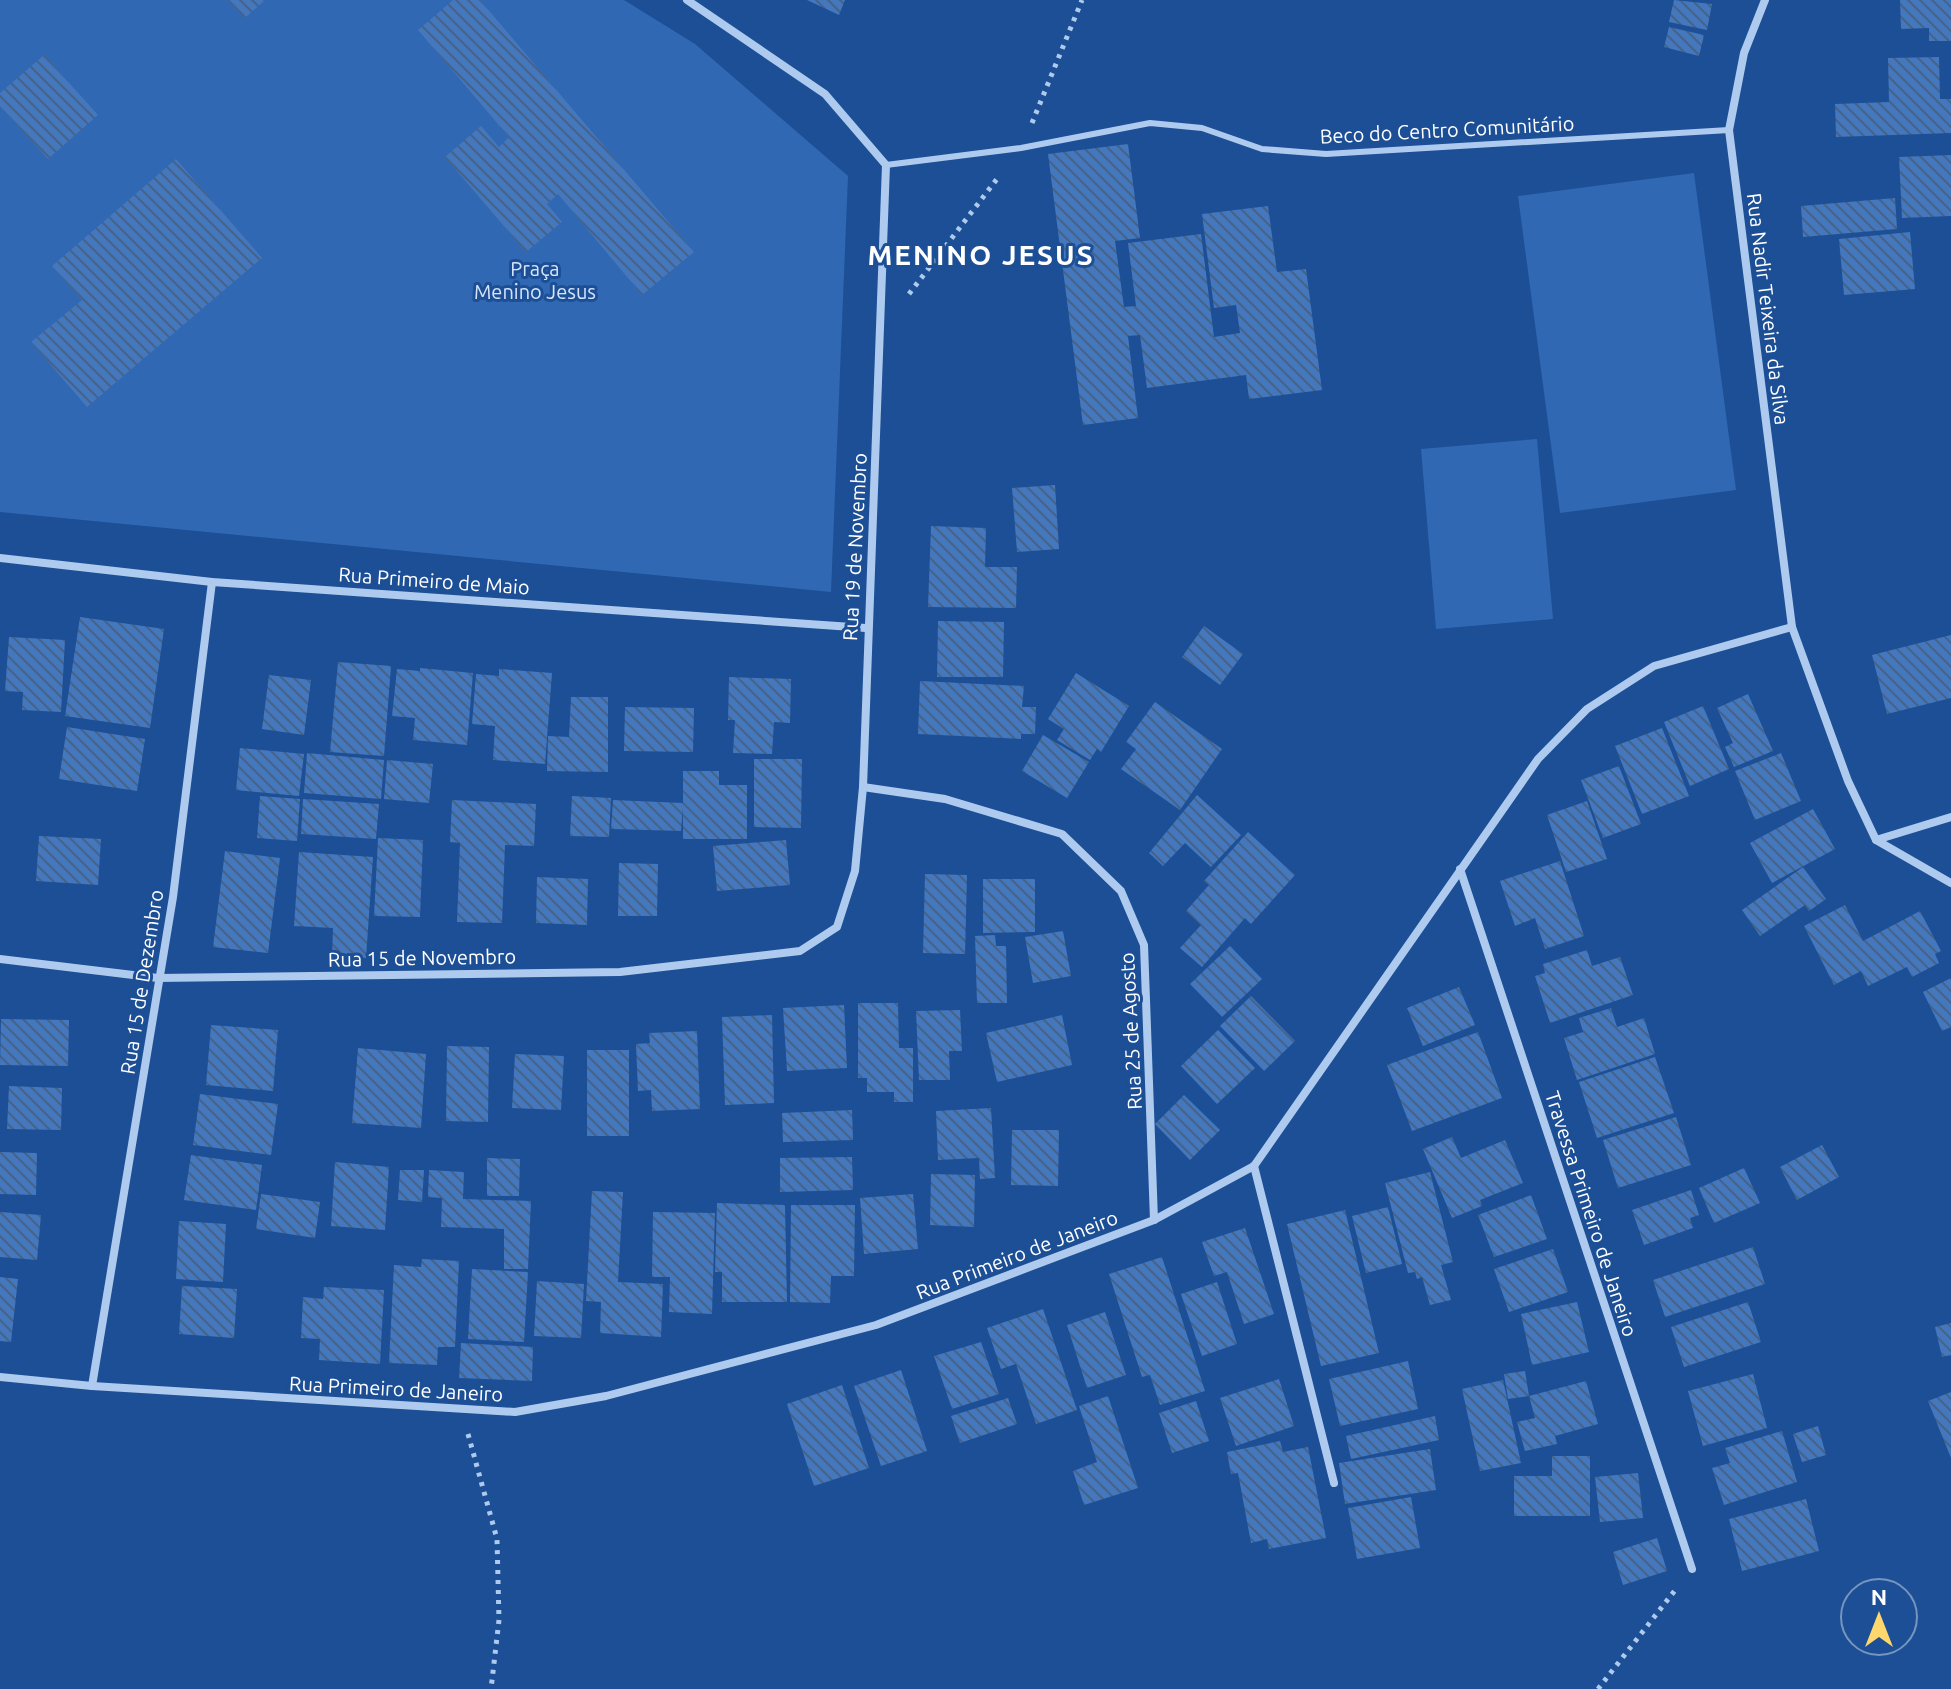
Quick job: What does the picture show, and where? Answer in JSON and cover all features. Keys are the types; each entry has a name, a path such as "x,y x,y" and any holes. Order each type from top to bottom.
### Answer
{"street":[{"path":"687,0 704,5 825,94 886,165"},
{"name":"Rua Nadir Teixeira da Silva","path":"1765,0 1744,53 1729,130 1792,627 1848,781 1876,840"},
{"name":"Rua 19 de Novembro","path":"837,927 855,871 863,787 866,628 880,378 886,165"},
{"name":"Rua Primeiro de Maio","path":"0,558 212,582 866,628"},
{"name":"Rua 15 de Dezembro","path":"92,1386 173,897 212,582"},
{"name":"Rua Primeiro de Janeiro","path":"0,1377 92,1386 515,1412 606,1396 876,1325 1154,1220 1254,1166 1538,759 1587,709 1654,666 1792,627"},
{"name":"Rua 25 de Agosto","path":"863,787 945,799 1062,834 1121,891 1144,945 1154,1220"},
{"path":"1876,840 1951,817"},
{"path":"1876,840 1951,883"},
{"name":"Travessa Primeiro de Janeiro","path":"1460,869 1692,1569"},
{"name":"Rua 15 de Novembro","path":"0,959 158,978 620,972 800,951 837,927"},
{"path":"1254,1166 1334,1483"}],"lane":[{"name":"Beco do Centro Comunitário","path":"886,165 1021,148 1150,123 1202,128 1262,149 1326,154 1729,130"}],"path":[{"path":"461,1410 497,1539 499,1620 491,1689"},
{"path":"1598,1689 1692,1569"}],"green space":[{"name":"Praça Menino Jesus","path":"0,0 624,0 695,44 848,176 831,592 0,512"},
{"path":"1694,173 1736,490 1560,513 1518,196"},
{"path":"1537,439 1553,619 1436,629 1421,449"}],"building":[{"path":"228,0 265,0 245,18"},
{"path":"453,0 480,0 694,252 642,295 558,194 547,204 562,222 526,252 445,157 481,126 499,147 509,137 418,30"},
{"path":"807,0 845,0 839,15"},
{"path":"1674,0 1712,4 1707,30 1669,22"},
{"path":"1900,0 1951,0 1951,41 1929,41 1929,28 1901,29"},
{"path":"1669,27 1704,35 1699,56 1664,47"},
{"path":"44,55 98,115 48,159 0,106 0,93"},
{"path":"1939,57 1940,99 1951,99 1951,133 1836,137 1835,104 1889,102 1888,58"},
{"path":"1128,144 1140,238 1115,241 1124,307 1136,306 1128,243 1201,234 1214,337 1240,333 1236,305 1214,308 1202,214 1268,206 1277,272 1306,269 1322,390 1249,399 1246,375 1147,388 1140,335 1128,336 1138,418 1083,425 1048,154"},
{"path":"1951,155 1951,216 1902,218 1899,157"},
{"path":"176,159 262,258 87,407 31,342 82,300 52,266"},
{"path":"1895,198 1897,229 1803,237 1801,206"},
{"path":"1910,232 1915,289 1844,295 1839,239"},
{"path":"1055,485 1059,549 1017,552 1012,488"},
{"path":"931,526 986,528 985,567 1017,567 1016,608 928,607"},
{"path":"80,617 164,629 150,728 65,716"},
{"path":"938,621 1004,622 1003,677 937,677"},
{"path":"1204,626 1243,654 1220,685 1182,657"},
{"path":"1951,635 1951,698 1887,714 1872,655"},
{"path":"9,637 65,640 61,712 22,710 23,692 5,691"},
{"path":"338,662 391,666 384,756 330,752"},
{"path":"420,668 473,673 467,745 413,740 415,718 392,716 397,669 420,671"},
{"path":"499,669 552,673 545,764 493,760 495,726 472,724 476,674 499,676"},
{"path":"1076,673 1129,706 1101,752 1097,749 1090,760 1057,740 1064,729 1048,719"},
{"path":"269,675 311,680 304,735 262,729"},
{"path":"729,677 791,679 790,723 774,722 772,754 733,753 735,720 728,720"},
{"path":"920,681 1024,686 1022,707 1036,707 1035,734 1021,734 1021,739 918,734"},
{"path":"1748,694 1773,751 1734,767 1725,747 1733,743 1717,708"},
{"path":"571,697 608,697 608,772 547,771 548,736 569,737"},
{"path":"1155,702 1222,749 1180,810 1121,769 1136,749 1126,742"},
{"path":"1703,706 1729,769 1690,786 1664,722"},
{"path":"625,707 694,708 693,752 624,751"},
{"path":"67,727 145,739 137,791 59,779"},
{"path":"1662,728 1689,796 1642,814 1615,746"},
{"path":"1043,735 1089,762 1067,798 1022,771"},
{"path":"240,748 304,754 299,796 236,790"},
{"path":"307,753 384,760 381,799 304,793"},
{"path":"1781,753 1801,801 1755,820 1735,771"},
{"path":"754,759 802,759 801,828 754,827"},
{"path":"387,760 433,764 429,803 384,799"},
{"path":"1619,766 1641,824 1603,838 1581,780"},
{"path":"683,771 719,771 719,785 747,785 747,839 683,839 683,808 681,831 611,829 613,800 683,803"},
{"path":"1197,795 1241,835 1211,867 1185,843 1163,866 1149,853"},
{"path":"260,796 300,799 297,841 257,838"},
{"path":"572,796 611,798 609,837 570,836"},
{"path":"303,799 379,804 376,839 301,834"},
{"path":"452,800 536,804 534,846 505,845 502,923 457,922 460,843 450,842"},
{"path":"1587,801 1607,859 1566,872 1547,815"},
{"path":"1813,809 1835,849 1772,883 1750,843"},
{"path":"1248,832 1295,875 1251,924 1245,918 1202,967 1180,948 1201,925 1186,911 1209,885 1204,881"},
{"path":"39,836 101,839 98,885 36,881"},
{"path":"378,838 423,840 420,917 374,916"},
{"path":"786,840 790,885 717,891 713,846"},
{"path":"225,851 280,858 268,953 213,947"},
{"path":"299,852 373,857 366,958 332,956 333,928 294,926"},
{"path":"1560,861 1584,936 1545,949 1535,918 1515,926 1500,881"},
{"path":"619,863 658,864 657,916 618,916"},
{"path":"1803,867 1826,899 1809,911 1805,905 1760,936 1742,910"},
{"path":"925,874 967,875 965,954 923,953"},
{"path":"537,877 588,879 587,925 536,923"},
{"path":"983,879 1035,879 1035,932 983,933"},
{"path":"1845,905 1863,941 1920,911 1941,951 1935,954 1939,963 1912,977 1907,967 1868,986 1861,971 1834,985 1804,926"},
{"path":"1063,931 1071,976 1033,983 1025,937"},
{"path":"995,935 996,946 1006,946 1007,1003 977,1003 975,936"},
{"path":"1230,946 1262,979 1222,1017 1190,984"},
{"path":"1587,950 1592,966 1620,957 1633,995 1550,1023 1535,976 1545,973 1543,964"},
{"path":"1951,978 1951,1027 1942,1031 1923,992"},
{"path":"1459,987 1475,1025 1423,1046 1407,1008"},
{"path":"1251,996 1295,1041 1264,1071 1220,1026"},
{"path":"858,1003 898,1003 899,1048 913,1048 913,1102 894,1102 894,1092 867,1092 867,1078 858,1078"},
{"path":"844,1005 847,1068 787,1071 783,1008"},
{"path":"1611,1008 1617,1027 1644,1018 1655,1054 1577,1080 1564,1038 1583,1032 1579,1018"},
{"path":"960,1010 962,1051 949,1051 950,1080 919,1080 916,1011"},
{"path":"772,1015 774,1103 725,1105 722,1017"},
{"path":"1062,1015 1072,1065 997,1082 986,1033"},
{"path":"1,1019 69,1020 68,1066 0,1065"},
{"path":"211,1025 278,1030 273,1091 206,1085"},
{"path":"1218,1030 1255,1068 1217,1104 1181,1066"},
{"path":"697,1031 700,1109 652,1111 651,1090 638,1091 636,1044 650,1043 649,1033"},
{"path":"1478,1032 1502,1098 1412,1131 1387,1065"},
{"path":"447,1046 489,1047 488,1122 446,1121"},
{"path":"358,1048 426,1054 421,1128 352,1123"},
{"path":"587,1050 629,1050 629,1136 587,1136"},
{"path":"515,1054 564,1056 561,1110 512,1108"},
{"path":"1655,1057 1674,1113 1597,1138 1579,1082"},
{"path":"9,1086 62,1088 61,1130 7,1129"},
{"path":"200,1094 278,1104 271,1155 193,1145"},
{"path":"1184,1095 1220,1130 1190,1160 1155,1124"},
{"path":"991,1108 995,1178 980,1179 979,1158 938,1160 936,1111"},
{"path":"852,1110 853,1140 783,1142 782,1113"},
{"path":"1676,1117 1691,1165 1618,1188 1603,1140"},
{"path":"1012,1130 1059,1130 1058,1186 1011,1185"},
{"path":"1452,1137 1461,1158 1505,1140 1523,1183 1480,1200 1482,1206 1452,1218 1423,1149"},
{"path":"1822,1145 1839,1177 1797,1200 1780,1167"},
{"path":"0,1152 37,1153 36,1195 0,1194"},
{"path":"191,1155 262,1165 256,1210 184,1200"},
{"path":"852,1157 853,1190 780,1192 780,1158"},
{"path":"487,1158 520,1159 519,1196 487,1196"},
{"path":"335,1162 389,1167 385,1230 331,1226"},
{"path":"1744,1168 1760,1203 1714,1223 1699,1188"},
{"path":"400,1170 424,1170 422,1202 398,1200"},
{"path":"429,1170 464,1172 463,1199 531,1201 528,1269 504,1269 504,1229 441,1227 442,1198 428,1197"},
{"path":"1430,1172 1453,1262 1441,1265 1451,1300 1430,1305 1422,1277 1417,1279 1415,1272 1408,1273 1385,1183"},
{"path":"931,1174 975,1175 974,1227 930,1225"},
{"path":"1691,1190 1699,1215 1690,1218 1693,1228 1644,1245 1632,1210"},
{"path":"592,1191 623,1192 618,1282 663,1284 661,1337 600,1333 601,1302 586,1301"},
{"path":"261,1194 320,1202 315,1238 256,1229"},
{"path":"913,1194 918,1249 864,1254 860,1198"},
{"path":"1531,1195 1547,1239 1494,1257 1478,1215"},
{"path":"717,1203 785,1205 787,1302 722,1302 722,1272 715,1272"},
{"path":"791,1205 855,1205 854,1276 831,1276 830,1303 790,1302"},
{"path":"1388,1207 1402,1264 1366,1273 1352,1216"},
{"path":"1345,1210 1379,1353 1321,1366 1287,1224"},
{"path":"0,1212 41,1215 37,1260 0,1257"},
{"path":"653,1212 715,1213 712,1314 669,1312 670,1277 652,1277"},
{"path":"179,1221 226,1224 223,1282 176,1279"},
{"path":"1245,1228 1274,1314 1244,1324 1227,1272 1214,1276 1202,1242"},
{"path":"1753,1247 1765,1284 1665,1317 1653,1280"},
{"path":"1553,1249 1568,1292 1509,1312 1494,1269"},
{"path":"1162,1257 1205,1391 1160,1405 1150,1375 1142,1377 1109,1274"},
{"path":"422,1259 459,1261 455,1347 438,1347 437,1365 389,1363 394,1265 421,1267"},
{"path":"472,1269 528,1272 524,1342 468,1339"},
{"path":"0,1277 18,1279 11,1342 0,1341"},
{"path":"537,1281 584,1284 581,1338 534,1336"},
{"path":"1217,1282 1237,1344 1202,1356 1181,1294"},
{"path":"182,1286 237,1289 234,1338 179,1334"},
{"path":"324,1287 384,1290 380,1364 319,1360 320,1339 301,1338 303,1297 323,1299"},
{"path":"1577,1302 1589,1352 1532,1365 1521,1314"},
{"path":"1748,1302 1761,1342 1684,1367 1671,1327"},
{"path":"1043,1309 1077,1410 1036,1424 1016,1364 1001,1369 987,1328"},
{"path":"1105,1312 1126,1375 1087,1388 1067,1325"},
{"path":"1951,1323 1951,1355 1942,1357 1935,1327"},
{"path":"981,1342 999,1394 952,1409 934,1356"},
{"path":"461,1343 533,1347 532,1381 459,1378"},
{"path":"1408,1361 1418,1409 1340,1426 1329,1379"},
{"path":"901,1370 927,1451 881,1466 854,1386"},
{"path":"1525,1371 1529,1396 1508,1399 1504,1374"},
{"path":"1753,1374 1767,1428 1703,1446 1688,1391"},
{"path":"1279,1379 1294,1426 1236,1446 1220,1398"},
{"path":"1503,1380 1521,1463 1480,1471 1462,1389"},
{"path":"1586,1381 1598,1424 1555,1436 1557,1444 1525,1451 1517,1422 1535,1418 1529,1396"},
{"path":"842,1385 869,1468 814,1486 787,1404"},
{"path":"1951,1392 1951,1458 1928,1401"},
{"path":"1108,1396 1138,1488 1084,1505 1073,1471 1097,1462 1079,1406"},
{"path":"1008,1398 1017,1424 960,1443 951,1416"},
{"path":"1196,1401 1209,1441 1172,1453 1159,1413"},
{"path":"1435,1416 1439,1440 1351,1459 1346,1436"},
{"path":"1818,1426 1826,1455 1802,1462 1793,1434"},
{"path":"1782,1431 1797,1482 1724,1505 1712,1468 1730,1463 1725,1448"},
{"path":"1280,1441 1283,1452 1308,1447 1326,1538 1269,1549 1267,1539 1251,1543 1238,1473 1231,1474 1227,1452"},
{"path":"1430,1449 1436,1490 1345,1504 1339,1463"},
{"path":"1552,1456 1590,1456 1590,1516 1514,1516 1514,1476 1552,1476"},
{"path":"1638,1473 1643,1518 1600,1522 1595,1477"},
{"path":"1411,1497 1420,1548 1357,1559 1348,1508"},
{"path":"1806,1499 1819,1551 1742,1571 1729,1519"},
{"path":"1657,1538 1667,1571 1623,1585 1613,1552"}],"district":[{"name":"MENINO JESUS","path":"981,255"}]}
